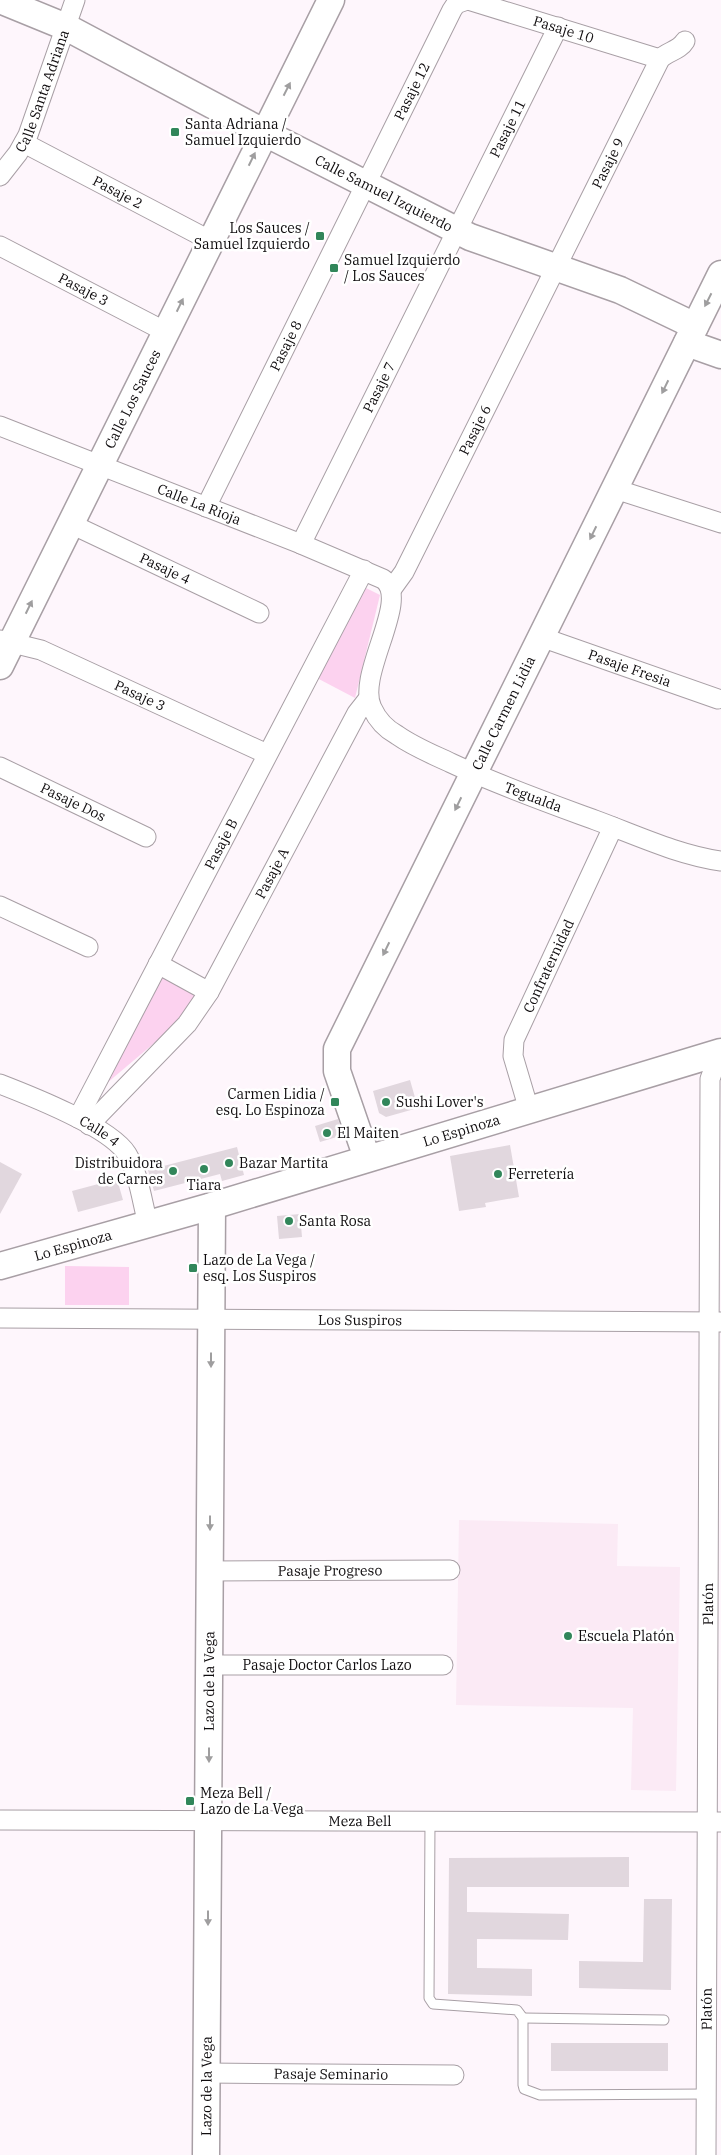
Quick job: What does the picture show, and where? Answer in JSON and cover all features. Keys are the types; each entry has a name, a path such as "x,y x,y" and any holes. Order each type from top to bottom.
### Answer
{"street":[{"name":"Calle Samuel Izquierdo","path":"0,0 66,27 265,133 457,231 495,247 556,267 627,294 721,355"},
{"name":"Calle Santa Adriana","path":"0,176 24,144 75,0"},
{"name":"Calle Los Sauces","path":"0,666 6,641 71,524 331,0"},
{"name":"Pasaje 10","path":"465,0 660,59"},
{"name":"Pasaje 12","path":"366,184 452,10 465,0"},
{"name":"Pasaje 11","path":"457,231 558,27"},
{"path":"660,59 666,54 679,49 685,41"},
{"name":"Pasaje 9","path":"556,267 660,59"},
{"name":"Pasaje 2","path":"24,144 211,241"},
{"name":"Pasaje 8","path":"206,507 366,184"},
{"name":"Pasaje 7","path":"302,544 457,231"},
{"name":"Pasaje 3","path":"0,246 166,332"},
{"name":"Pasaje 6","path":"391,590 404,572 556,267"},
{"name":"Calle Carmen Lidia","path":"367,1158 338,1071 337,1049 721,274"},
{"name":"Calle La Rioja","path":"0,426 364,570 388,582 391,590"},
{"path":"614,489 721,523"},
{"name":"Pasaje 4","path":"71,524 259,613"},
{"name":"Pasaje B","path":"84,1122 158,964 364,570"},
{"name":"Pasaje A","path":"84,1122 187,1024 210,992 357,713 368,699 369,683 392,604 391,590"},
{"name":"Pasaje Fresia","path":"541,637 718,699"},
{"name":"Pasaje 3","path":"6,641 41,650 268,754"},
{"name":"Tegualda","path":"368,699 377,717 395,734 473,773 517,792 686,853 721,861"},
{"name":"Pasaje Dos","path":"0,767 146,838"},
{"name":"Confraternidad","path":"529,1110 513,1056 514,1040 613,827"},
{"path":"0,906 88,947"},
{"path":"158,964 210,992"},
{"name":"Lo Espinoza","path":"0,1266 212,1206 721,1052"},
{"name":"Platón","path":"706,2155 714,2126 707,2094 714,1822 715,1322 710,1079 721,1052"},
{"name":"Calle 4","path":"0,1084 84,1122 118,1143 126,1152 135,1173 148,1224"},
{"name":"Lazo de la Vega","path":"206,2155 212,1206"},
{"name":"Los Suspiros","path":"0,1318 715,1322"},
{"name":"Pasaje Progreso","path":"210,1571 450,1570"},
{"name":"Pasaje Doctor Carlos Lazo","path":"209,1665 442,1665"},
{"name":"Meza Bell","path":"0,1820 714,1822"},
{"name":"Pasaje Seminario","path":"207,2073 454,2075"}],"lane":[{"path":"430,1821 429,1998 433,2004 440,2006 511,2008 517,2010 523,2018 523,2085 524,2090 531,2093 540,2095 707,2094"},
{"path":"523,2018 664,2020"}],"shaded area":[{"path":"362,586 380,595 355,698 315,677"},
{"path":"159,972 198,994 185,1017 94,1094"},
{"path":"65,1266 129,1267 129,1305 65,1305"},
{"name":"Escuela Platón","path":"459,1520 618,1524 617,1566 680,1567 676,1791 631,1790 633,1708 456,1705"}],"building":[{"path":"410,1080 418,1108 386,1117 379,1113 373,1091"},
{"path":"338,1119 342,1132 340,1136 320,1142 315,1126"},
{"path":"510,1145 519,1197 485,1203 486,1207 459,1211 450,1156"},
{"path":"237,1147 244,1175 222,1181 220,1174 154,1191 148,1170"},
{"path":"0,1162 22,1174 0,1214"},
{"path":"117,1179 123,1200 78,1212 72,1191"},
{"path":"300,1214 302,1237 279,1239 277,1216"},
{"path":"629,1857 629,1887 467,1887 467,1912 569,1914 568,1940 477,1939 477,1968 532,1969 532,1996 448,1994 449,1858"},
{"path":"644,1899 672,1899 671,1990 579,1988 579,1961 643,1962"},
{"path":"551,2043 668,2043 668,2071 551,2071"}],"place":[{"name":"Santa Adriana / Samuel Izquierdo","path":"175,132"},
{"name":"Los Sauces / Samuel Izquierdo","path":"320,236"},
{"name":"Samuel Izquierdo / Los Sauces","path":"334,268"},
{"name":"Carmen Lidia / esq. Lo Espinoza","path":"335,1102"},
{"name":"Sushi Lover's","path":"386,1102"},
{"name":"El Maiten","path":"327,1133"},
{"name":"Bazar Martita","path":"229,1163"},
{"name":"Tiara","path":"204,1169"},
{"name":"Distribuidora de Carnes","path":"173,1171"},
{"name":"Ferretería","path":"498,1174"},
{"name":"Santa Rosa","path":"289,1221"},
{"name":"Lazo de La Vega / esq. Los Suspiros","path":"193,1268"},
{"name":"Escuela Platón","path":"568,1636"},
{"name":"Meza Bell / Lazo de La Vega","path":"190,1801"}]}
